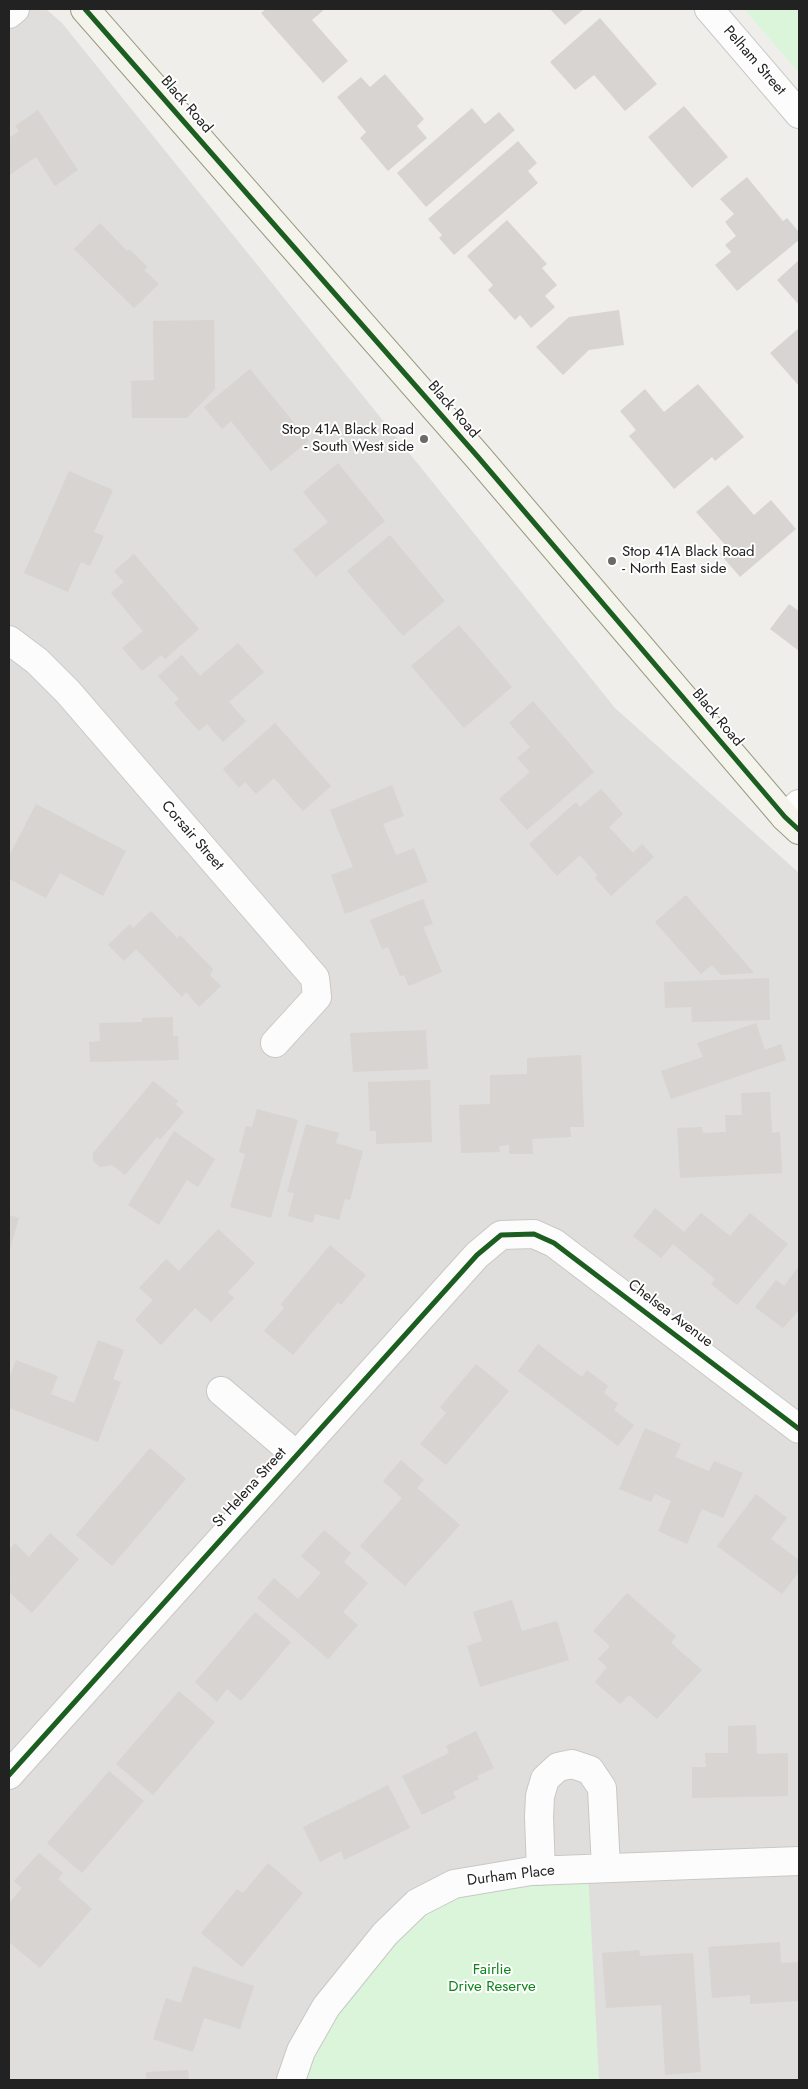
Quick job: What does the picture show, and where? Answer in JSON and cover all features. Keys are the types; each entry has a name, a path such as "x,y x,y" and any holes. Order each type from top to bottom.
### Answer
{"main road":[{"name":"Black Road","path":"85,9 794,817"}],"street":[{"path":"9,14 15,9"},
{"name":"Pelham Street","path":"709,9 799,114"},
{"name":"Corsair Street","path":"9,640 37,661 68,692 315,978 317,997 275,1043"},
{"name":"Chelsea Avenue","path":"519,1232 534,1234 573,1256 799,1428"},
{"name":"St Helena Street","path":"9,1775 477,1254 501,1235 519,1232"},
{"path":"221,1391 296,1455"},
{"path":"540,1871 540,1796 545,1779 558,1767 572,1764 590,1770 602,1788 606,1868"},
{"name":"Durham Place","path":"291,2080 301,2051 326,2007 385,1934 417,1903 454,1884 488,1876 540,1871 799,1861"}],"shaded area":[{"path":"9,9 46,9 62,23 615,708 799,873 799,2080 9,2080"}],"green space":[{"path":"744,9 799,9 799,73"},
{"name":"Fairlie Drive Reserve","path":"588,1869 599,2080 291,2080 301,2051 417,1903"}],"building":[{"path":"266,9 325,9 312,20 348,61 323,83 261,13"},
{"path":"550,9 584,9 565,25"},
{"path":"600,18 657,84 625,111 594,75 575,90 550,62"},
{"path":"385,74 424,119 417,126 427,138 388,171 360,138 366,132 337,97 361,77 370,87"},
{"path":"684,106 728,157 692,188 648,137"},
{"path":"472,108 485,124 499,112 515,130 426,207 397,173"},
{"path":"38,110 78,170 55,186 36,157 9,175 9,138 19,131 15,126"},
{"path":"518,141 537,163 528,171 538,183 454,255 439,238 442,235 428,219"},
{"path":"747,177 783,221 787,218 799,232 799,240 737,291 715,265 731,252 725,245 736,236 725,222 734,214 720,199"},
{"path":"507,220 547,264 542,268 557,285 545,296 555,307 531,328 520,315 515,320 488,290 493,285 467,256"},
{"path":"100,223 127,251 129,249 148,267 144,270 159,284 134,308 74,249"},
{"path":"799,260 799,305 777,280"},
{"path":"619,310 624,345 589,350 563,375 536,347 569,317"},
{"path":"214,320 215,389 187,418 132,418 131,381 154,380 153,321"},
{"path":"799,328 799,386 770,353"},
{"path":"250,369 309,441 271,471 231,421 222,429 204,407"},
{"path":"698,384 744,437 715,461 712,457 674,489 629,436 636,430 620,411 645,389 664,412"},
{"path":"338,463 385,521 316,577 293,550 328,522 303,492"},
{"path":"69,471 113,490 94,532 104,536 90,566 81,562 68,592 24,573"},
{"path":"728,485 754,515 771,500 796,529 740,577 720,554 728,548 696,512"},
{"path":"390,535 445,601 403,636 347,571"},
{"path":"134,554 199,629 165,659 161,655 142,671 122,648 143,631 111,593 124,582 114,571"},
{"path":"789,604 799,611 799,651 770,629"},
{"path":"459,625 512,687 464,728 411,666"},
{"path":"238,643 264,672 229,702 246,721 223,742 207,724 199,731 174,703 179,699 158,676 182,655 200,676"},
{"path":"533,701 594,772 527,830 499,799 530,772 517,758 530,747 509,723"},
{"path":"275,723 331,786 303,811 274,778 256,794 245,782 239,788 223,769"},
{"path":"392,785 404,816 383,824 396,855 414,848 428,882 345,914 331,875 353,867 330,810"},
{"path":"601,789 623,814 609,827 633,853 642,844 654,857 611,896 595,878 598,876 580,855 557,876 529,844 576,802 580,807"},
{"path":"36,804 126,851 103,896 60,873 46,898 9,879 9,856"},
{"path":"686,895 754,973 721,975 712,965 701,974 655,922"},
{"path":"423,899 433,924 423,927 442,972 409,986 404,975 400,976 388,947 382,949 370,920"},
{"path":"151,911 177,938 180,935 213,969 210,975 221,986 199,1007 186,992 182,997 136,949 124,961 108,945 130,924 133,928"},
{"path":"769,978 770,1020 692,1022 691,1007 665,1008 664,982"},
{"path":"173,1017 173,1036 178,1036 179,1060 90,1062 89,1042 100,1041 99,1023 142,1022 142,1018"},
{"path":"756,1023 765,1050 781,1044 786,1060 671,1099 661,1071 703,1057 697,1043"},
{"path":"426,1030 428,1069 353,1072 350,1033"},
{"path":"581,1055 584,1127 570,1127 571,1137 532,1139 533,1154 509,1154 509,1145 499,1146 500,1152 461,1153 459,1105 490,1104 490,1075 527,1074 527,1058"},
{"path":"430,1080 432,1142 376,1144 376,1131 370,1131 368,1082"},
{"path":"153,1081 178,1101 175,1104 184,1112 160,1140 157,1137 125,1175 112,1165 100,1167 93,1161 93,1153"},
{"path":"770,1092 772,1133 780,1132 782,1173 680,1178 677,1128 702,1127 703,1133 726,1132 725,1115 742,1115 741,1093"},
{"path":"257,1109 298,1120 271,1218 230,1207 245,1154 239,1152 246,1126 252,1127"},
{"path":"306,1124 339,1133 336,1143 363,1151 350,1200 345,1199 339,1220 315,1214 313,1223 288,1216 294,1193 287,1192"},
{"path":"174,1131 215,1159 198,1187 187,1180 159,1225 128,1205"},
{"path":"655,1208 684,1232 701,1213 730,1236 750,1213 788,1244 737,1305 711,1284 715,1279 673,1244 661,1258 633,1236"},
{"path":"9,1215 19,1218 9,1252"},
{"path":"218,1229 255,1263 228,1292 234,1298 211,1322 195,1308 161,1345 135,1320 153,1300 139,1288 166,1259 179,1271"},
{"path":"330,1245 366,1275 341,1305 338,1302 293,1355 264,1331 284,1308 281,1304"},
{"path":"799,1266 799,1310 783,1328 755,1307 776,1280 784,1286"},
{"path":"98,1340 124,1350 113,1379 121,1382 98,1442 9,1408 9,1379 16,1360 58,1376 51,1394 74,1403"},
{"path":"538,1344 582,1377 587,1370 608,1386 604,1393 618,1404 614,1410 634,1425 618,1446 518,1371"},
{"path":"476,1364 509,1391 446,1465 420,1444 446,1413 440,1407"},
{"path":"645,1428 681,1444 675,1457 709,1471 714,1461 743,1473 723,1518 702,1509 687,1544 658,1531 671,1501 655,1494 651,1502 619,1489"},
{"path":"150,1448 186,1479 112,1566 76,1535"},
{"path":"401,1460 424,1480 417,1488 460,1525 405,1586 360,1546 402,1498 383,1481"},
{"path":"756,1494 787,1518 771,1539 799,1560 799,1572 782,1594 717,1546"},
{"path":"324,1530 351,1553 344,1562 368,1583 343,1612 358,1625 328,1659 257,1598 274,1578 298,1599 321,1573 301,1556"},
{"path":"50,1533 79,1559 32,1613 9,1592 9,1580 11,1578 9,1576 9,1550 15,1543 29,1557"},
{"path":"627,1593 676,1636 671,1643 702,1670 657,1719 629,1695 620,1704 595,1682 607,1667 598,1659 610,1646 593,1631"},
{"path":"512,1600 522,1631 557,1621 569,1660 480,1687 467,1646 482,1641 473,1612"},
{"path":"255,1612 291,1642 241,1701 227,1689 217,1702 195,1682"},
{"path":"179,1691 215,1722 153,1795 116,1764"},
{"path":"756,1725 757,1754 788,1753 788,1796 692,1798 692,1767 706,1767 705,1753 728,1753 728,1726"},
{"path":"476,1731 494,1768 477,1776 479,1779 453,1792 456,1798 422,1815 402,1776 449,1753 446,1746"},
{"path":"109,1771 144,1801 82,1873 47,1843"},
{"path":"388,1785 410,1828 344,1860 341,1851 320,1862 303,1827"},
{"path":"39,1853 63,1873 58,1879 92,1909 40,1968 9,1944 9,1903 22,1888 14,1881"},
{"path":"268,1863 303,1893 242,1967 201,1933 237,1889 243,1893"},
{"path":"780,1942 781,1963 799,1962 799,2001 750,2004 750,1995 712,1998 708,1947"},
{"path":"639,1950 640,1956 693,1953 701,2072 665,2075 661,2005 606,2008 602,1953"},
{"path":"193,1966 254,1986 240,2029 204,2018 193,2052 153,2039 166,1998 181,2003"},
{"path":"188,2070 189,2080 146,2080 146,2072"}],"cycle path":[{"path":"85,9 478,457 785,817 799,830"},
{"path":"9,1775 477,1255 501,1235 534,1234 554,1243 799,1429"}],"place":[{"name":"Stop 41A Black Road - South West side","path":"424,439"},
{"name":"Stop 41A Black Road - North East side","path":"612,561"}]}
